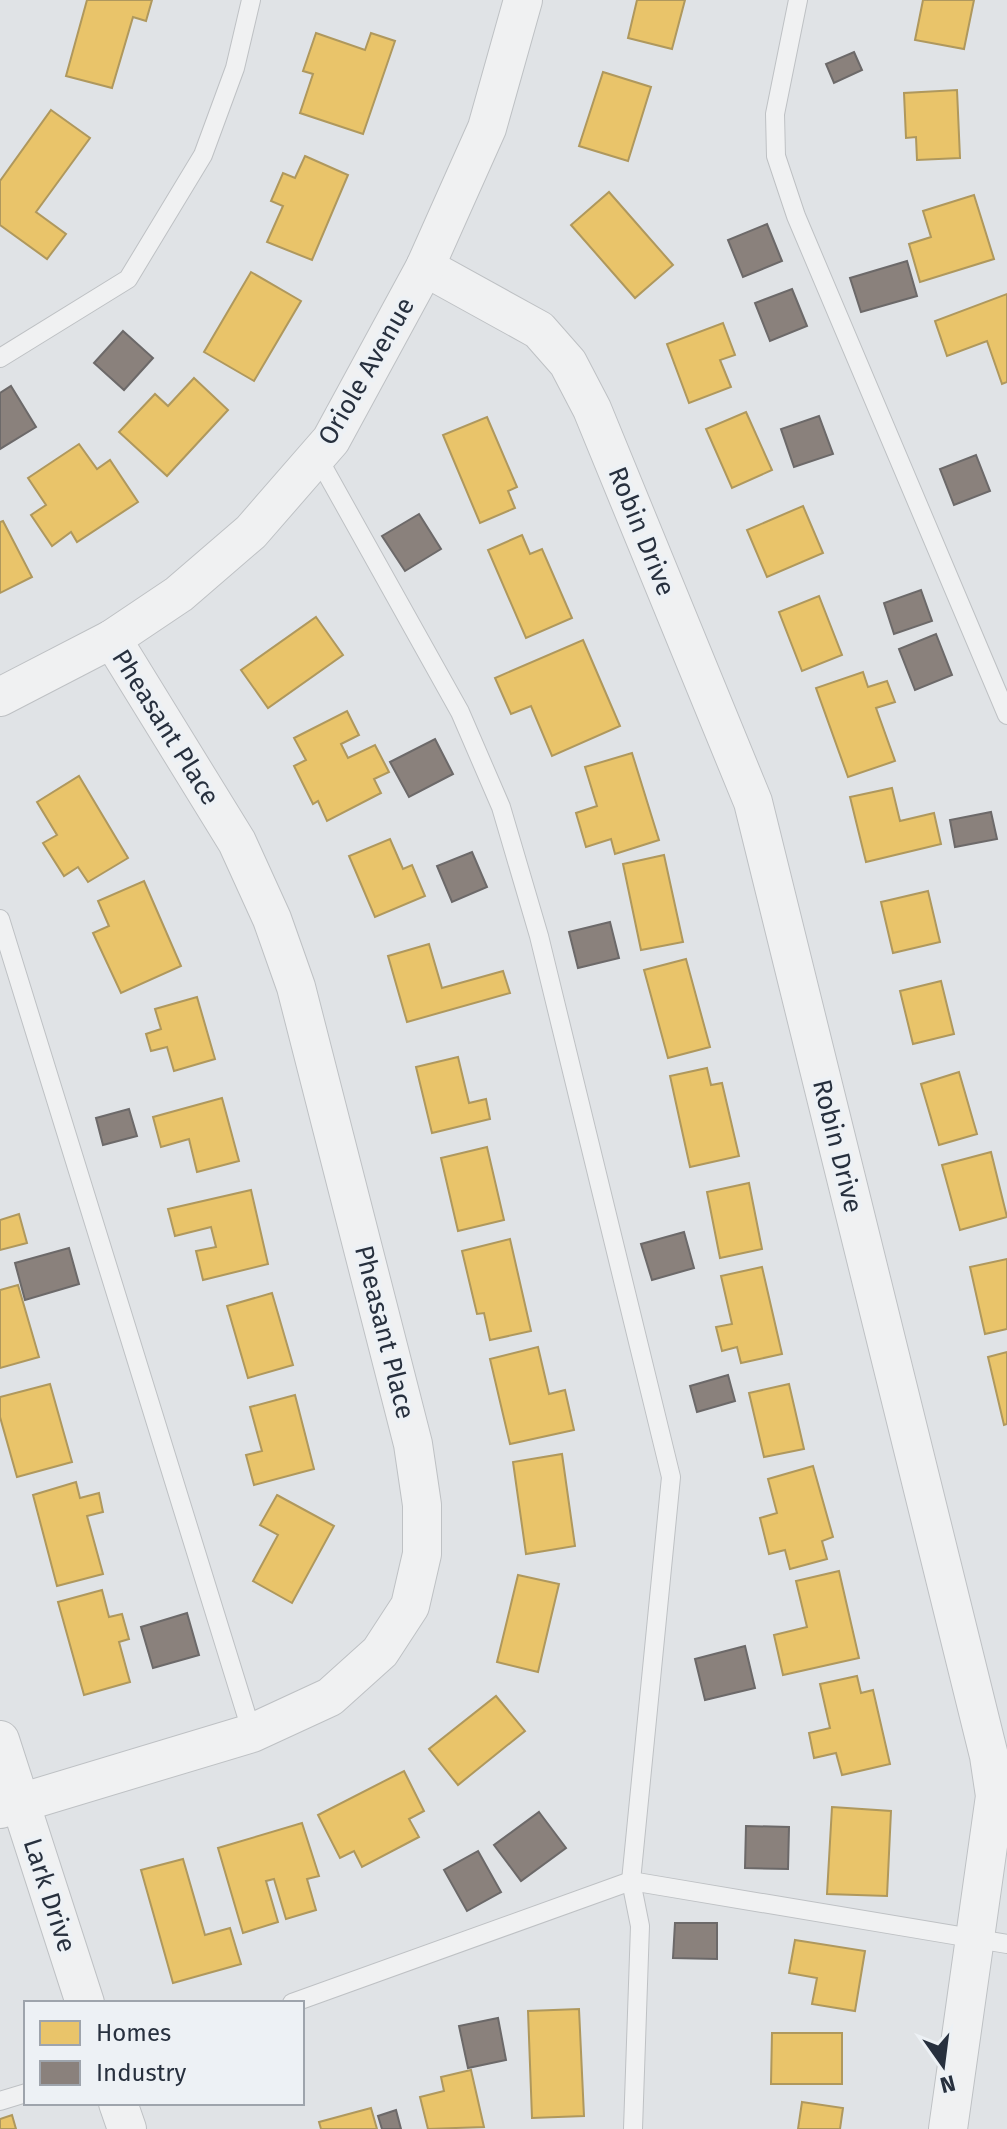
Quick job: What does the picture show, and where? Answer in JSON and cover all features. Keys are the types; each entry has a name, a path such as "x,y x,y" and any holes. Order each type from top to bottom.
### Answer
{"street":[{"name":"Oriole Avenue","path":"0,697 112,639 179,594 251,532 331,440 425,267 487,128 523,0"},
{"name":"Robin Drive","path":"425,267 539,330 568,363 592,409 753,802 989,1756 995,1796 992,1941 948,2129"},
{"name":"Pheasant Place","path":"10,1806 252,1733 330,1697 380,1652 410,1606 422,1554 422,1505 413,1444 292,973 272,919 237,842 112,639"},
{"name":"Lark Drive","path":"0,1740 10,1806 84,2001"},
{"path":"119,2105 127,2129"}],"lane":[{"path":"0,358 128,279 203,155 235,68 251,0"},
{"path":"798,0 775,114 776,156 796,216 1007,715"},
{"path":"317,456 460,712 501,807 539,936 671,1477 631,1881 640,1926 633,2129"},
{"path":"0,919 252,1733"},
{"path":"298,2001 631,1881 992,1941"},
{"path":"0,2101 24,2094"}],"building: Homes":[{"path":"87,0 152,0 146,21 133,17 112,88 66,76"},
{"path":"637,0 685,0 672,49 628,38"},
{"path":"923,0 974,0 964,49 915,40"},
{"path":"316,33 365,50 371,33 395,41 363,134 300,113 313,74 303,71"},
{"path":"603,72 651,87 628,161 579,146"},
{"path":"957,90 960,158 917,160 916,137 906,138 904,93"},
{"path":"51,110 90,138 36,212 66,234 47,259 0,225 0,181"},
{"path":"305,156 348,175 312,260 267,242 283,206 271,201 283,173 295,178"},
{"path":"609,192 673,265 635,298 571,225"},
{"path":"974,195 994,259 920,282 909,244 931,237 923,211"},
{"path":"251,272 301,301 254,381 204,352"},
{"path":"1007,294 1007,382 1002,384 987,341 947,356 935,321"},
{"path":"723,323 735,355 720,360 731,387 689,403 667,344"},
{"path":"194,378 228,410 167,476 119,432 155,394 168,406"},
{"path":"746,412 772,470 732,488 706,429"},
{"path":"487,417 517,487 508,491 515,508 480,523 443,435"},
{"path":"79,444 97,469 110,460 138,502 77,542 71,532 52,546 31,515 46,505 28,478"},
{"path":"803,506 823,553 767,577 747,530"},
{"path":"3,521 32,577 0,593 0,522"},
{"path":"522,535 530,554 542,549 572,618 526,638 488,550"},
{"path":"819,596 842,655 802,671 779,612"},
{"path":"316,617 343,655 268,708 241,670"},
{"path":"583,640 620,726 552,756 531,706 511,714 495,678"},
{"path":"863,672 868,687 887,681 895,702 876,708 895,761 848,777 816,688"},
{"path":"347,711 359,735 341,744 348,758 375,745 389,772 374,779 381,793 327,821 318,801 313,804 294,766 306,760 294,738"},
{"path":"632,753 659,840 615,854 611,839 586,847 576,813 597,806 585,767"},
{"path":"79,776 128,858 88,882 78,867 64,876 43,843 57,835 37,802"},
{"path":"892,788 900,821 934,813 941,844 866,862 850,797"},
{"path":"390,839 403,869 412,865 425,896 375,917 349,856"},
{"path":"664,855 683,942 641,950 623,864"},
{"path":"144,881 181,966 121,993 93,933 109,926 98,901"},
{"path":"928,891 940,942 893,953 881,902"},
{"path":"429,944 442,988 503,971 510,993 407,1022 388,956"},
{"path":"686,959 710,1047 668,1058 644,970"},
{"path":"941,981 954,1034 913,1044 900,991"},
{"path":"197,997 215,1059 174,1071 167,1047 151,1051 146,1034 161,1029 155,1009"},
{"path":"458,1057 469,1103 486,1099 490,1119 432,1133 416,1067"},
{"path":"707,1068 711,1085 722,1083 739,1156 690,1167 670,1076"},
{"path":"959,1072 977,1134 939,1145 921,1084"},
{"path":"222,1098 239,1161 197,1172 189,1139 161,1147 153,1117"},
{"path":"487,1147 504,1220 458,1231 441,1158"},
{"path":"991,1152 1007,1217 960,1230 942,1165"},
{"path":"749,1183 762,1249 720,1258 707,1192"},
{"path":"251,1190 268,1264 203,1280 196,1251 216,1247 211,1227 175,1236 168,1209"},
{"path":"19,1214 27,1243 0,1250 0,1220"},
{"path":"510,1239 531,1331 490,1340 484,1313 477,1314 462,1251"},
{"path":"1007,1259 1007,1329 985,1334 970,1267"},
{"path":"762,1267 782,1354 741,1363 737,1347 722,1351 716,1327 732,1324 721,1276"},
{"path":"18,1285 39,1357 0,1368 0,1290"},
{"path":"272,1293 293,1365 248,1378 227,1306"},
{"path":"538,1347 549,1394 565,1390 574,1430 510,1444 490,1359"},
{"path":"1007,1352 1007,1424 1004,1425 988,1357"},
{"path":"50,1384 72,1462 17,1477 0,1417 0,1397"},
{"path":"789,1384 804,1449 764,1457 749,1393"},
{"path":"295,1395 314,1469 254,1485 246,1455 262,1451 250,1407"},
{"path":"562,1454 575,1546 526,1554 513,1462"},
{"path":"813,1466 833,1537 822,1541 827,1559 790,1569 785,1550 769,1554 760,1518 777,1513 768,1479"},
{"path":"76,1482 80,1498 99,1493 103,1512 87,1516 103,1574 57,1586 33,1495"},
{"path":"277,1495 334,1526 292,1603 253,1581 278,1535 260,1525"},
{"path":"839,1571 859,1658 783,1675 774,1635 807,1627 796,1581"},
{"path":"518,1575 559,1584 538,1672 497,1662"},
{"path":"102,1590 109,1617 122,1614 129,1639 119,1642 130,1682 84,1695 58,1602"},
{"path":"857,1676 861,1693 873,1690 890,1764 842,1775 836,1753 814,1758 809,1733 830,1728 820,1684"},
{"path":"496,1696 525,1731 458,1785 429,1749"},
{"path":"404,1771 424,1811 409,1819 419,1837 362,1867 354,1851 340,1858 318,1815"},
{"path":"832,1807 891,1811 887,1896 827,1894"},
{"path":"302,1823 319,1876 307,1879 316,1910 286,1919 274,1879 266,1881 278,1922 243,1933 218,1848"},
{"path":"183,1859 205,1935 230,1928 241,1964 173,1983 141,1870"},
{"path":"795,1940 865,1951 855,2011 812,2004 817,1978 789,1973"},
{"path":"579,2009 584,2116 532,2118 528,2011"},
{"path":"772,2033 842,2033 842,2084 771,2084"},
{"path":"471,2070 484,2127 428,2129 420,2097 444,2091 441,2077"},
{"path":"802,2102 843,2108 840,2129 798,2129"},
{"path":"371,2108 377,2129 321,2129 319,2122"},
{"path":"12,2115 16,2129 0,2129 0,2119"}],"building: Industry":[{"path":"854,52 862,70 834,83 826,64"},
{"path":"767,224 782,261 743,277 728,240"},
{"path":"907,261 917,296 861,312 850,278"},
{"path":"792,289 807,326 770,341 755,303"},
{"path":"123,331 153,358 124,390 94,363"},
{"path":"11,386 36,427 0,449 0,393"},
{"path":"819,416 833,454 794,467 781,429"},
{"path":"976,455 990,491 954,505 940,469"},
{"path":"419,514 441,549 405,571 382,536"},
{"path":"921,590 932,621 894,634 884,603"},
{"path":"936,634 952,675 915,690 899,649"},
{"path":"435,739 453,774 409,797 390,762"},
{"path":"991,812 997,839 955,847 950,820"},
{"path":"472,852 487,887 452,902 437,866"},
{"path":"610,922 619,958 578,968 569,932"},
{"path":"129,1109 137,1136 103,1145 96,1118"},
{"path":"684,1232 694,1268 652,1280 641,1244"},
{"path":"69,1248 79,1284 25,1300 15,1263"},
{"path":"728,1375 735,1401 697,1412 690,1386"},
{"path":"187,1613 199,1655 153,1668 141,1627"},
{"path":"745,1646 755,1688 705,1700 695,1659"},
{"path":"539,1812 566,1848 521,1881 494,1845"},
{"path":"746,1826 789,1827 788,1869 745,1868"},
{"path":"478,1851 501,1892 467,1911 444,1870"},
{"path":"675,1923 717,1923 717,1959 673,1958"},
{"path":"498,2018 506,2060 468,2068 459,2026"},
{"path":"396,2110 401,2129 382,2129 378,2116"}]}
